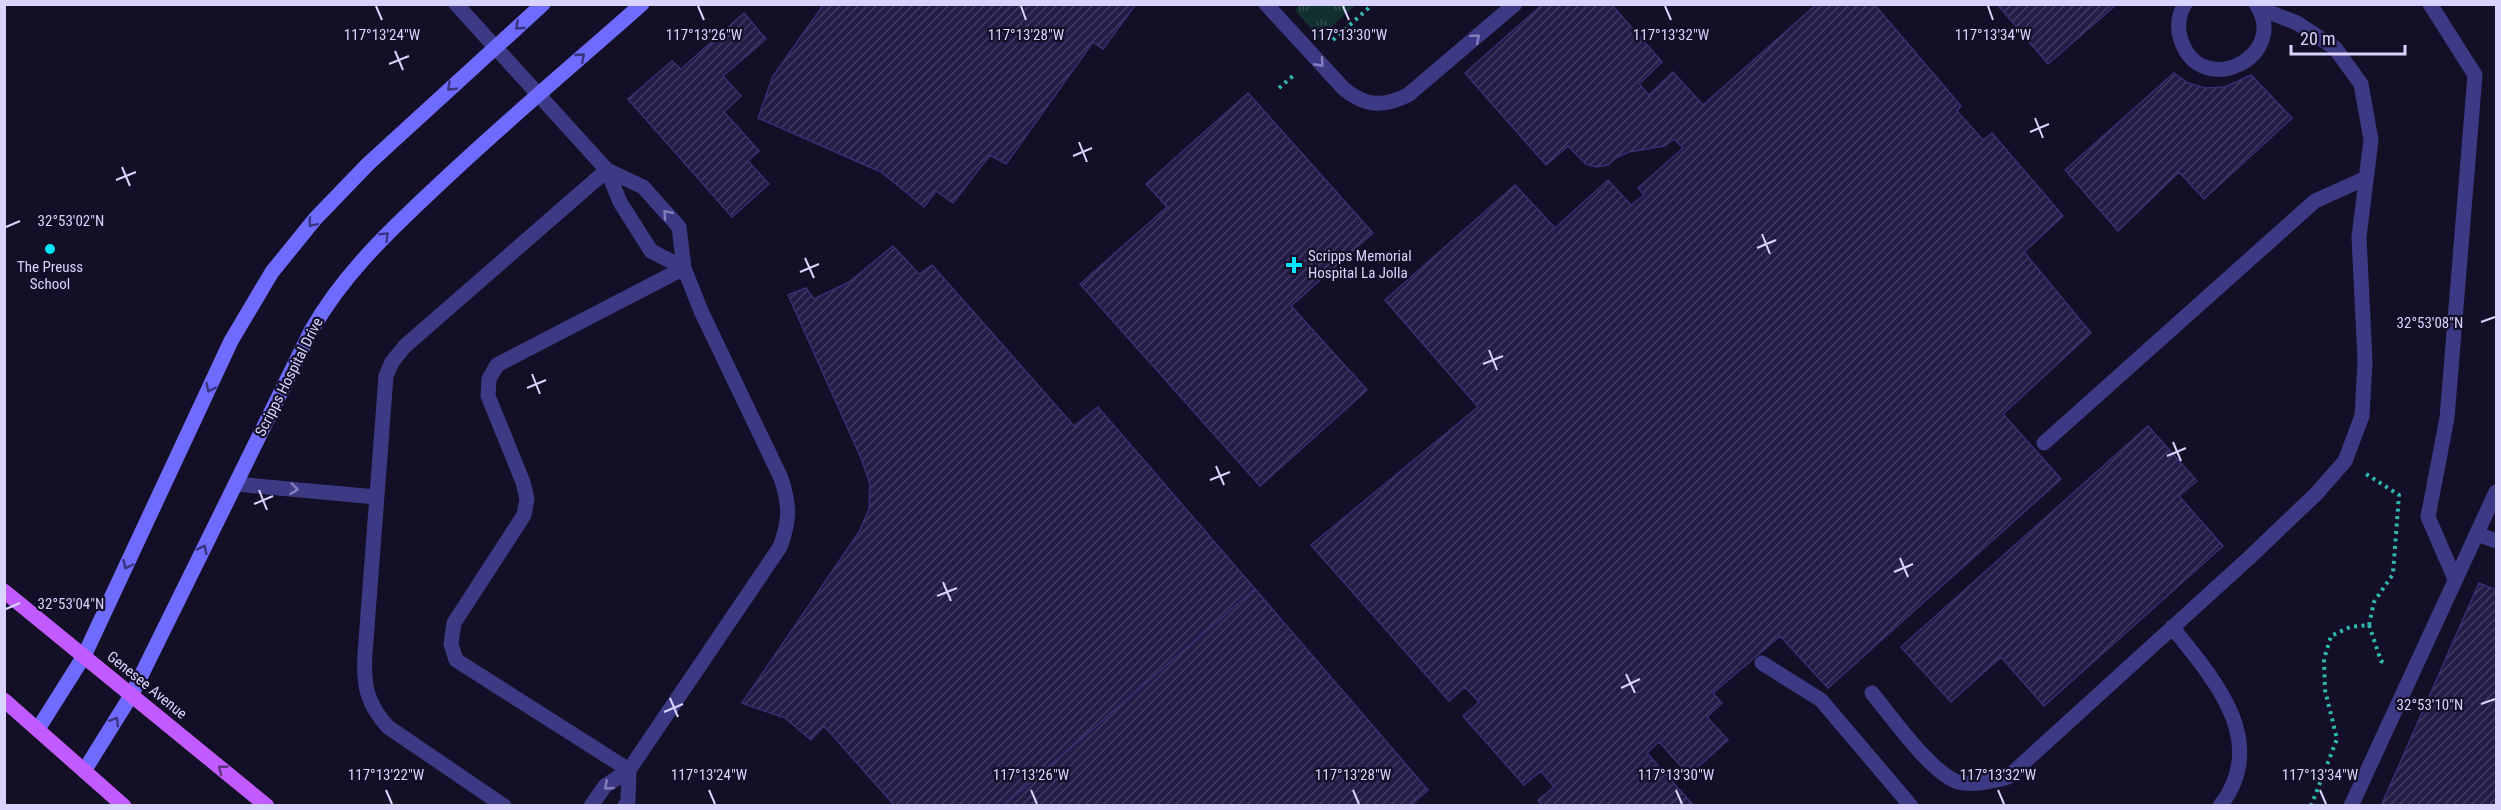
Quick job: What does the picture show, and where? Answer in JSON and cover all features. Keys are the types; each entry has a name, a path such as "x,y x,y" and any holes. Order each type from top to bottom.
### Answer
{"main road":[{"name":"Genesee Avenue","path":"4,591 267,806"},
{"path":"4,700 124,806"}],"street":[{"path":"38,729 84,656 231,341 272,273 315,219 368,164 543,4"},
{"name":"Scripps Hospital Drive","path":"84,771 132,694 311,331 348,275 386,235 466,159 642,4"}],"lane":[{"path":"456,4 537,96 607,170 620,202 651,250 684,268"},
{"path":"1266,4 1344,89 1356,99 1373,104 1392,103 1408,95 1515,4"},
{"path":"2185,4 2179,21 2179,34 2183,46 2190,57 2201,65 2214,69 2234,68 2251,58 2263,34 2263,21 2258,6"},
{"path":"2430,4 2475,75 2447,418 2428,517 2455,579"},
{"path":"1872,693 1937,770 1958,782 1986,783 2008,777 2250,557 2316,494 2345,461 2362,417 2365,361 2359,237 2371,141 2361,84 2335,48 2297,23 2258,6"},
{"path":"591,806 605,786 629,771 780,547 788,524 788,498 781,478 700,310 684,268 679,228 643,187 607,170"},
{"path":"504,806 388,727 374,712 368,695 364,674 383,393 386,376 392,362 405,346 607,170"},
{"path":"2044,443 2315,201 2366,178"},
{"path":"629,771 456,660 451,644 454,623 524,515 526,499 523,482 488,396 489,378 497,365 684,268"},
{"path":"236,484 376,497"},
{"path":"2351,806 2496,492"},
{"path":"2477,534 2496,541"},
{"path":"2172,627 2217,684 2234,719 2241,747 2235,784 2220,806"},
{"path":"1762,663 1821,700 1911,806"},
{"path":"625,806 628,801 629,771"}],"path":[{"path":"2345,461 2399,495 2393,574 2374,602 2369,625 2381,661 2409,679"},
{"path":"2311,806 2337,739 2325,690 2324,659 2331,636 2350,627 2369,625"}],"green space":[{"path":"1300,5 1356,5 1319,38 1295,10"}],"building":[{"path":"824,4 1136,4 1103,49 1093,42 1006,164 990,155 953,203 936,191 924,207 881,172 758,118 773,76"},
{"path":"1543,4 1611,4 1662,62 1639,84 1649,95 1673,72 1703,105 1817,4 1874,4 1961,106 1957,111 1983,140 1992,133 2063,216 2024,252 2091,333 2003,414 2061,479 1828,688 1780,636 1713,693 1722,703 1707,717 1728,740 1689,775 1659,742 1647,753 1694,806 1543,806 1538,800 1554,787 1541,771 1524,785 1463,716 1479,702 1465,687 1449,701 1311,545 1478,407 1385,300 1515,185 1555,228 1608,180 1631,205 1644,195 1638,188 1683,148 1674,139 1664,146 1629,152 1617,157 1608,165 1596,167 1586,164 1568,146 1546,165 1465,73"},
{"path":"1997,4 2117,4 2048,64"},
{"path":"744,13 766,39 723,76 741,96 724,112 759,151 748,161 769,184 732,217 628,99 672,61 681,69"},
{"path":"2174,73 2188,83 2205,88 2225,87 2251,75 2292,118 2204,199 2179,172 2118,231 2065,170"},
{"path":"1248,93 1373,233 1291,306 1367,390 1260,486 1080,284 1167,207 1146,184"},
{"path":"893,246 919,274 932,265 1074,426 1098,407 1255,589 1003,806 895,806 824,726 811,740 785,718 742,703 859,532 869,509 870,484 861,458 788,295 806,288 814,299 849,282"},
{"path":"2148,426 2197,481 2179,496 2223,546 2044,706 2001,657 1951,702 1901,647"},
{"path":"2479,583 2496,590 2496,806 2381,806"},
{"path":"1255,589 1428,790 1410,806 1003,806"}],"place":[{"name":"The Preuss School","path":"50,249"},
{"name":"Scripps Memorial Hospital La Jolla","path":"1294,265"}]}
